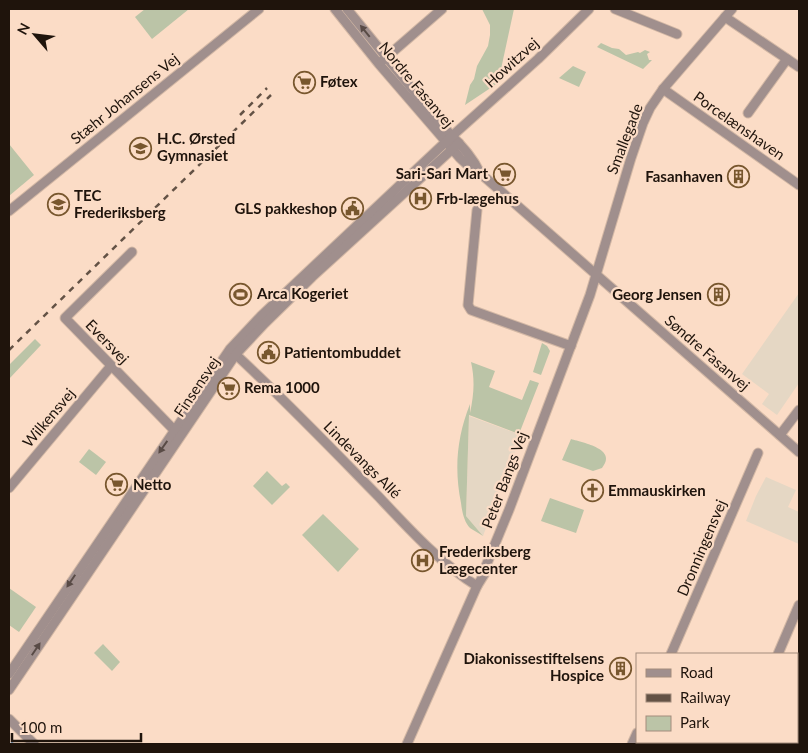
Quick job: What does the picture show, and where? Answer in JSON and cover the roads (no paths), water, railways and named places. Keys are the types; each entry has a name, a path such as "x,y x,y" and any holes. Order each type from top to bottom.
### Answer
{"street":[{"name":"Stæhr Johansens Vej","path":"9,211 259,9"},
{"name":"Nordre Fasanvej","path":"335,9 383,61 452,142 474,160 480,173 597,274"},
{"name":"Nordre Fasanvej","path":"346,9 383,61"},
{"path":"383,61 442,9"},
{"name":"Howitzvej","path":"452,142 589,9"},
{"path":"615,9 677,34"},
{"name":"Smallegade","path":"597,274 624,181 650,108 663,89 732,9"},
{"path":"725,17 799,67"},
{"path":"748,113 787,59"},
{"name":"Porcelænshaven","path":"663,89 799,185"},
{"name":"Finsensvej","path":"9,674 233,352 310,274 452,142"},
{"path":"477,210 468,305 471,310 571,346"},
{"name":"Eversvej","path":"132,252 65,318 177,433"},
{"name":"Peter Bangs Vej","path":"407,744 477,586 485,573 483,573 509,510 597,274"},
{"name":"Søndre Fasanvej","path":"597,274 799,452"},
{"name":"Lindevangs Allé","path":"233,352 453,570 477,586"},
{"name":"Wilkensvej","path":"9,488 111,366"},
{"path":"780,435 799,410"},
{"name":"Finsensvej","path":"9,690 177,433"},
{"name":"Dronningensvej","path":"671,653 758,453"},
{"path":"778,653 799,605"},
{"path":"9,719 34,744"}],"railway":[{"path":"240,115 267,88"},
{"path":"9,350 271,95"}],"place":[{"name":"Føtex","path":"304,82"},
{"name":"H.C. Ørsted Gymnasiet","path":"141,148"},
{"name":"Sari-Sari Mart","path":"504,174"},
{"name":"Fasanhaven","path":"739,177"},
{"name":"Frb-lægehus","path":"420,199"},
{"name":"TEC Frederiksberg","path":"58,205"},
{"name":"GLS pakkeshop","path":"353,209"},
{"name":"Arca Kogeriet","path":"241,294"},
{"name":"Georg Jensen","path":"718,295"},
{"name":"Patientombuddet","path":"268,353"},
{"name":"Rema 1000","path":"228,388"},
{"name":"Netto","path":"117,485"},
{"name":"Emmauskirken","path":"592,491"},
{"name":"Frederiksberg Lægecenter","path":"423,561"},
{"name":"Diakonissestiftelsens Hospice","path":"620,668"}]}
